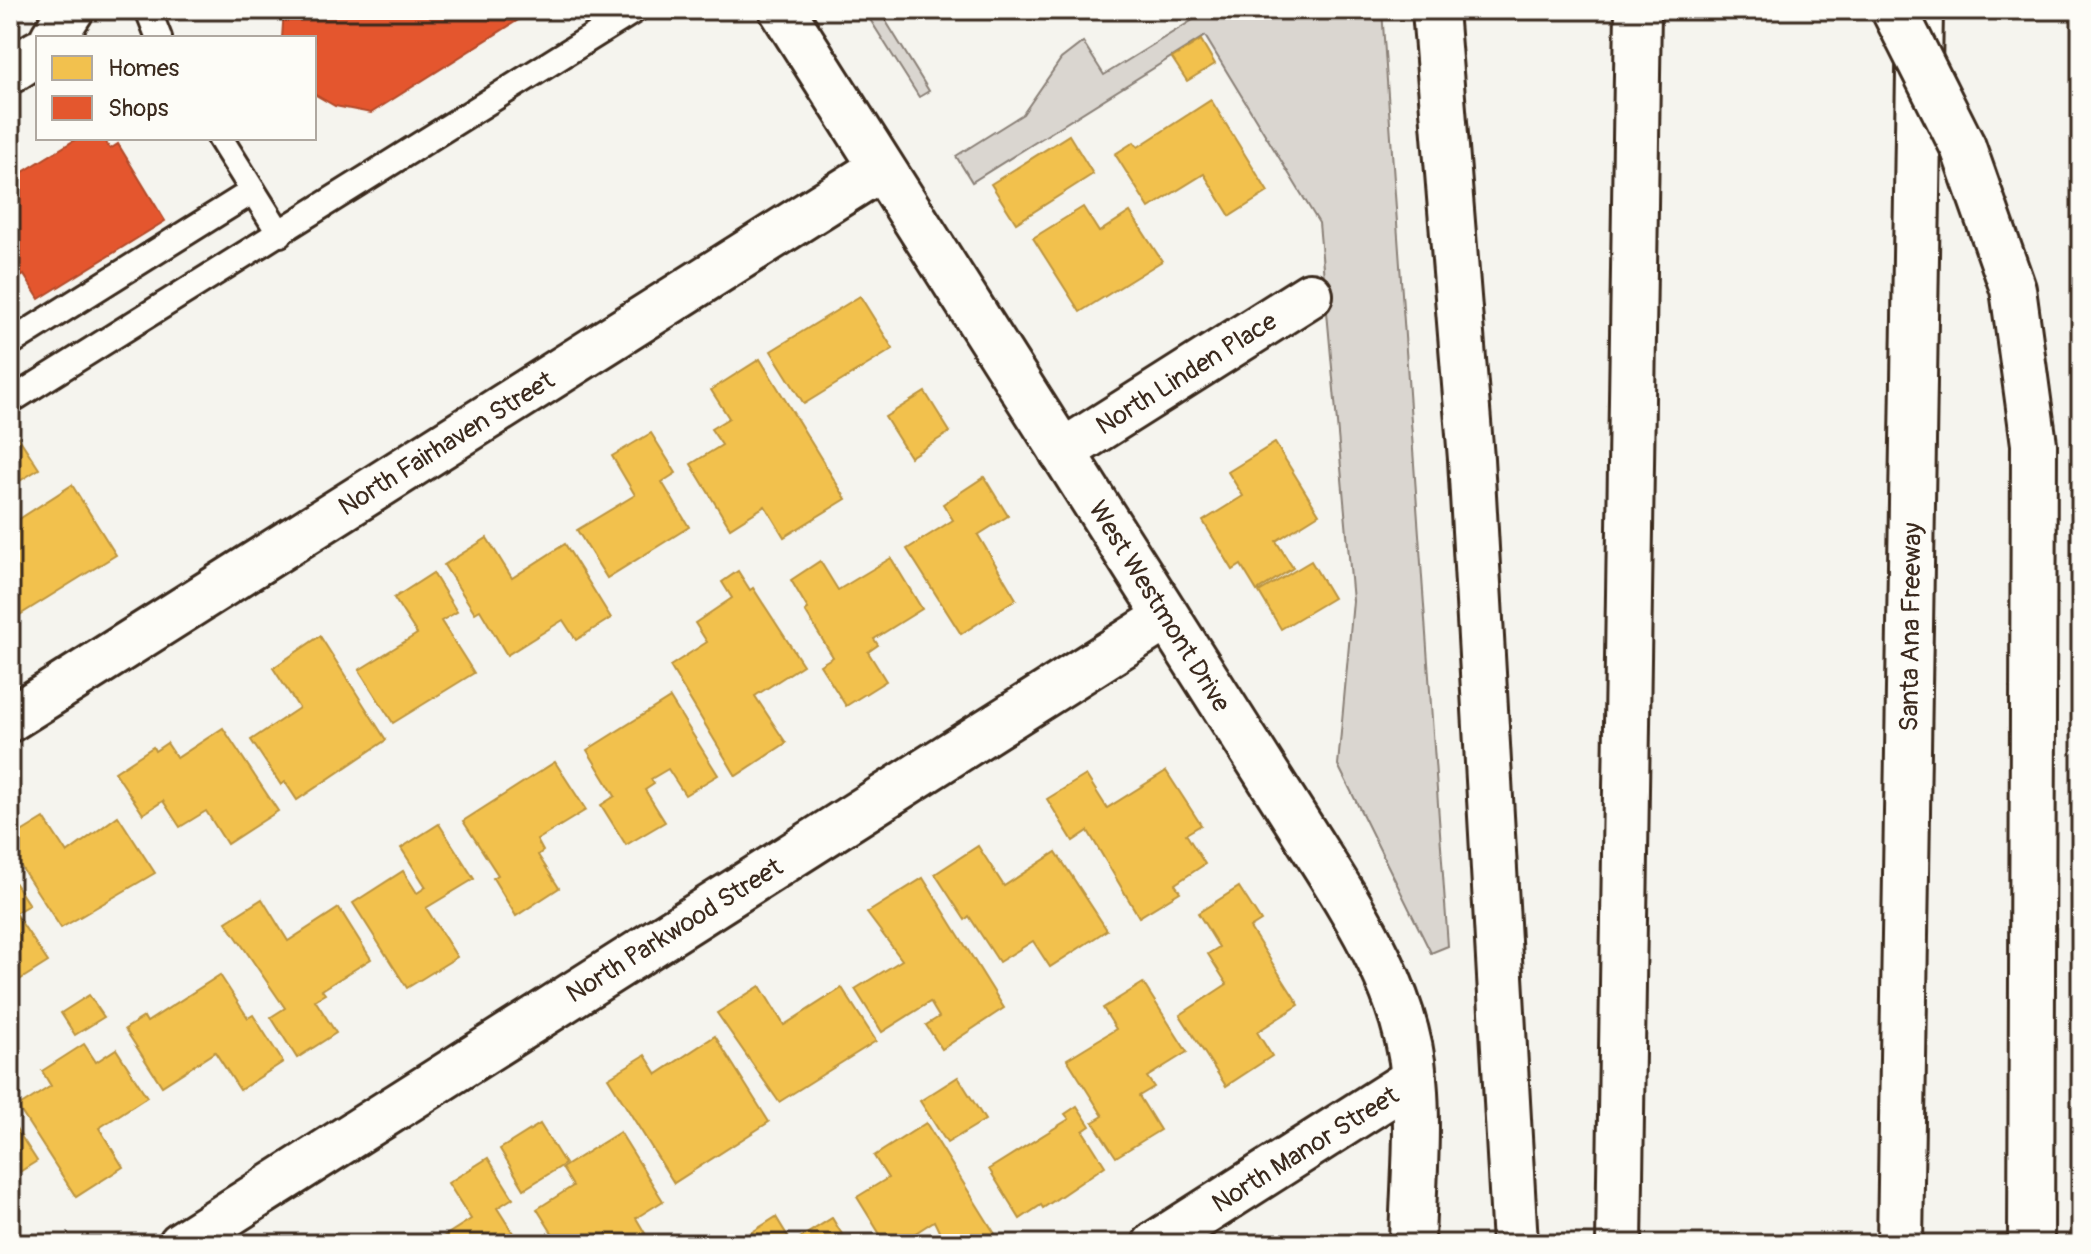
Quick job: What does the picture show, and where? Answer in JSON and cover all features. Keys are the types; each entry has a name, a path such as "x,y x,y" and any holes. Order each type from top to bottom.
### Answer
{"main road":[{"path":"54,36 71,10"},
{"name":"West Westmont Drive","path":"782,10 1346,901 1379,960 1399,1009 1414,1079 1412,1244"},
{"path":"1435,10 1471,459 1515,1244"},
{"path":"1619,1244 1638,10"},
{"path":"1894,10 1963,147 2013,289 2034,444 2031,1244"},
{"name":"Santa Ana Freeway","path":"1900,1244 1920,10"},
{"path":"10,71 36,54"},
{"name":"North Fairhaven Street","path":"10,719 881,168"},
{"name":"North Linden Place","path":"1062,452 1310,295"},
{"name":"North Parkwood Street","path":"181,1244 1167,617"},
{"name":"North Manor Street","path":"1155,1244 1414,1079"}],"lane":[{"path":"148,10 158,36"},
{"path":"10,401 635,10"},
{"path":"221,140 280,234"},
{"path":"10,343 253,191"}],"shaded area":[{"path":"864,10 879,10 929,91 919,97"},
{"path":"1209,10 1382,10 1448,946 1431,953 1338,765 1353,601 1319,223 1205,36 972,182 956,156 1023,114 1061,59 1083,42 1104,75"}],"building: Homes":[{"path":"1201,40 1215,64 1187,81 1172,58"},
{"path":"1211,100 1268,192 1230,216 1204,174 1149,208 1115,154 1134,142 1138,147"},
{"path":"1069,135 1093,174 1016,223 991,184"},
{"path":"1083,207 1099,232 1130,212 1162,261 1080,312 1033,238"},
{"path":"860,296 893,349 804,404 771,351"},
{"path":"760,359 846,499 784,537 765,506 730,528 691,464 722,445 711,429 729,418 711,390"},
{"path":"925,392 950,432 910,457 885,417"},
{"path":"15,432 39,469 10,487 10,435"},
{"path":"651,433 676,473 662,482 689,527 607,578 577,530 635,495 612,456"},
{"path":"1275,443 1319,514 1276,541 1293,568 1257,591 1241,565 1233,570 1203,521 1243,496 1228,472"},
{"path":"984,477 1008,516 978,535 1016,599 961,634 907,549 953,520 943,504"},
{"path":"72,485 116,555 10,621 10,525"},
{"path":"487,538 512,578 565,544 611,618 576,640 563,620 507,655 480,610 475,613 444,565"},
{"path":"891,558 922,609 874,639 878,645 868,652 886,681 846,706 820,665 833,657 805,611 808,609 791,580 820,561 838,590"},
{"path":"1311,561 1333,598 1281,629 1259,592"},
{"path":"738,571 750,590 753,588 803,665 755,696 786,743 736,776 670,666 707,642 695,623 732,598 722,582"},
{"path":"433,573 457,612 441,621 474,673 393,723 359,670 417,634 394,598"},
{"path":"320,636 386,740 297,800 285,782 281,785 251,740 299,708 273,668"},
{"path":"670,698 718,775 685,795 668,769 651,779 654,784 645,790 665,822 626,845 601,805 615,796 587,750"},
{"path":"223,728 278,811 227,844 206,811 180,827 163,801 143,814 115,772 153,747 155,751 167,743 177,758"},
{"path":"555,762 586,810 537,840 543,851 538,855 559,888 516,916 493,878 498,875 463,821"},
{"path":"1166,771 1201,825 1186,834 1205,864 1175,884 1180,892 1139,917 1088,831 1073,841 1047,799 1086,775 1107,808"},
{"path":"118,816 155,873 61,928 10,850 10,839 44,818 67,853"},
{"path":"439,824 474,879 426,908 457,957 407,988 353,903 403,871 417,893 426,887 401,848"},
{"path":"978,846 1004,886 1056,852 1107,930 1050,967 1033,941 999,962 969,916 965,920 935,874"},
{"path":"10,876 29,905 15,913 48,962 10,986"},
{"path":"923,878 1004,1008 942,1049 926,1025 939,1017 930,1002 882,1032 855,989 902,960 867,913"},
{"path":"1239,887 1261,921 1250,928 1299,1005 1257,1032 1272,1056 1226,1086 1180,1015 1227,984 1208,954 1219,947 1198,913"},
{"path":"262,899 288,941 339,908 371,959 322,990 325,994 315,1000 336,1033 297,1058 271,1017 285,1008 226,922"},
{"path":"220,975 248,1018 253,1015 283,1062 240,1090 215,1052 162,1086 125,1029 144,1017 147,1022"},
{"path":"1143,983 1187,1052 1147,1077 1154,1087 1139,1096 1160,1130 1116,1157 1093,1122 1103,1116 1067,1059 1116,1029 1103,1008"},
{"path":"760,986 784,1025 842,988 876,1041 779,1102 717,1013"},
{"path":"89,995 104,1017 75,1035 61,1013"},
{"path":"715,1036 769,1122 674,1183 608,1078 645,1055 657,1074"},
{"path":"84,1044 96,1062 116,1049 147,1097 99,1128 123,1167 76,1197 18,1107 51,1086 42,1071"},
{"path":"958,1077 985,1120 947,1143 920,1101"},
{"path":"1077,1106 1090,1126 1083,1131 1105,1166 1043,1208 1041,1205 1020,1219 989,1169 1069,1119 1065,1114"},
{"path":"10,1119 37,1161 10,1178"},
{"path":"926,1123 995,1234 979,1244 945,1244 934,1221 914,1234 920,1244 886,1244 857,1197 888,1178 874,1156"},
{"path":"540,1124 565,1164 524,1189 500,1149"},
{"path":"620,1132 663,1201 636,1218 646,1235 632,1244 559,1244 537,1209 573,1186 562,1168"},
{"path":"488,1158 513,1198 497,1208 520,1244 432,1244 471,1219 448,1183"},
{"path":"776,1217 792,1243 832,1218 848,1244 733,1244"}],"building: Shops":[{"path":"284,10 534,10 371,113 335,106 316,95 316,36 282,36"},
{"path":"75,140 104,140 110,149 118,144 165,221 39,299 24,275 10,284 10,180"}]}
